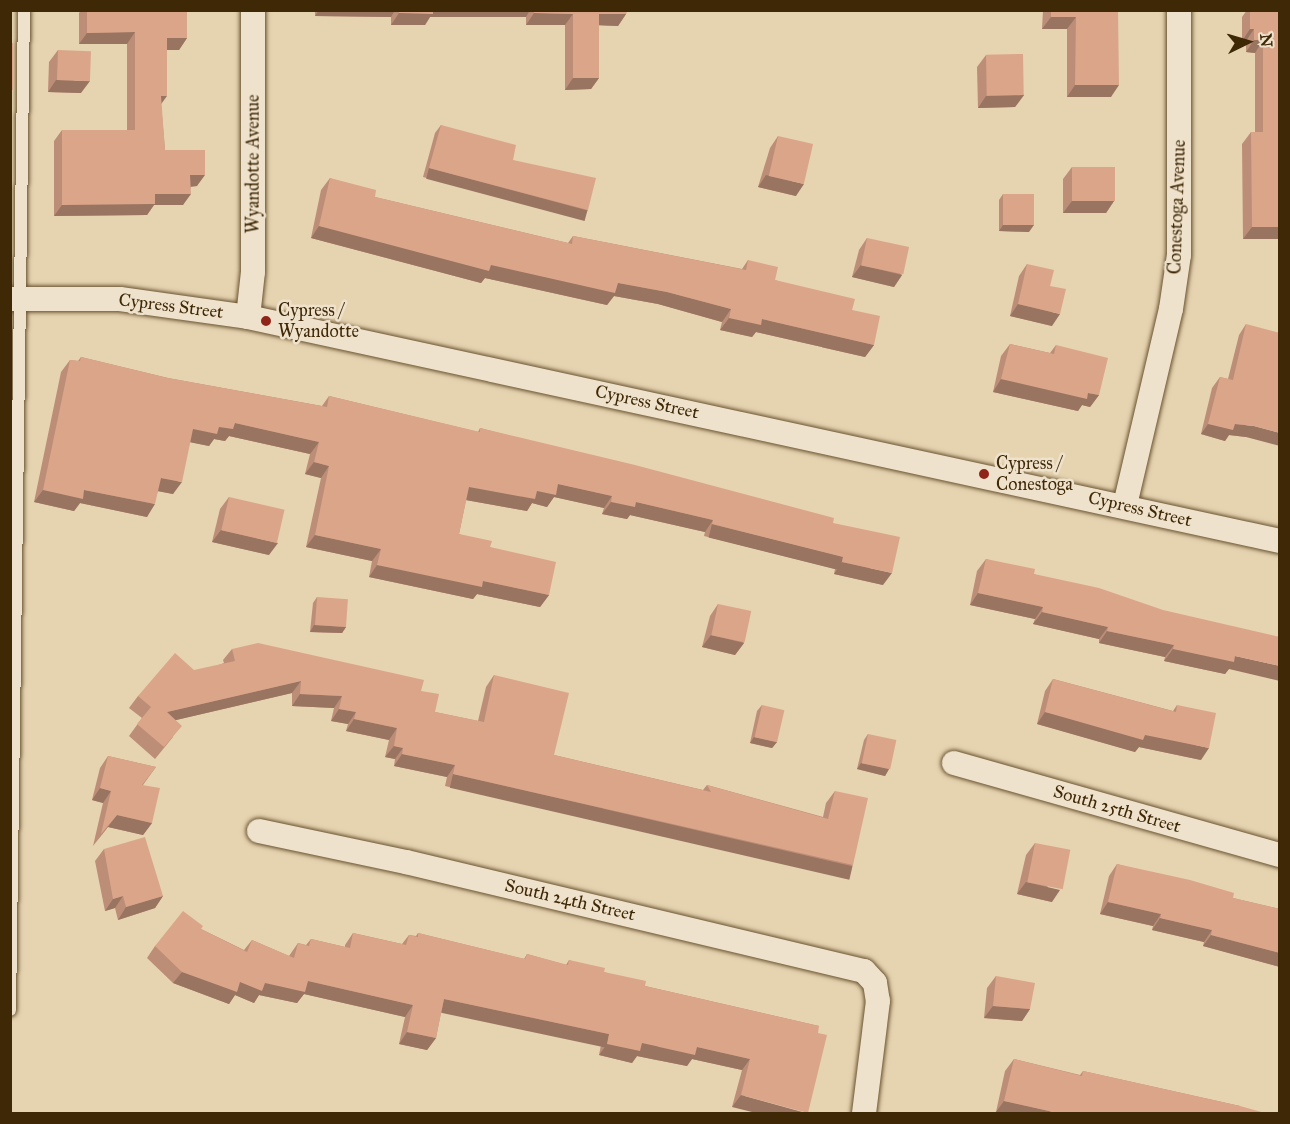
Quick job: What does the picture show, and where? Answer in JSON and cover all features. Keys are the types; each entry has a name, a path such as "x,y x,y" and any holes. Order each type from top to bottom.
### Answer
{"street":[{"name":"Wyandotte Avenue","path":"248,317 254,272 253,10"},
{"name":"Conestoga Avenue","path":"1125,505 1171,309 1179,255 1179,10"},
{"name":"Cypress Street","path":"17,298 130,299 248,317 1125,505 1280,541"},
{"name":"South 25th Street","path":"954,763 1280,855"},
{"name":"South 24th Street","path":"259,831 849,965 864,971 876,983 876,1022 864,1113"}],"lane":[{"path":"10,1010 17,298 24,10"}],"building":[{"path":"87,10 187,10 187,38 167,38 167,96 161,96 165,150 205,150 205,175 190,175 191,194 155,194 155,204 62,205 62,130 135,130 135,32 87,33"},
{"path":"399,10 433,10 433,14 399,13"},
{"path":"534,10 627,10 626,14 599,14 599,78 573,78 573,14 534,13"},
{"path":"1051,10 1118,10 1119,85 1075,85 1076,17 1051,17"},
{"path":"1250,10 1280,10 1280,227 1252,227 1251,132 1263,132 1263,40 1254,40 1254,29 1250,29"},
{"path":"10,43 13,43 13,90 10,90"},
{"path":"58,50 91,51 90,81 57,80"},
{"path":"1023,54 1024,95 987,96 986,55"},
{"path":"441,125 516,145 513,160 596,178 588,210 429,168"},
{"path":"778,136 813,144 804,184 769,176"},
{"path":"1072,167 1115,167 1115,201 1072,201"},
{"path":"330,178 376,190 375,197 572,244 573,236 746,270 748,260 778,267 775,280 855,299 852,310 880,316 874,345 762,319 761,325 729,318 731,309 667,292 618,283 615,293 491,265 489,271 319,226"},
{"path":"1003,194 1034,194 1034,225 1003,225"},
{"path":"867,238 909,247 903,274 861,265"},
{"path":"1027,264 1054,270 1050,286 1066,289 1060,314 1018,304"},
{"path":"1246,324 1280,333 1280,433 1254,426 1235,424 1233,430 1208,424 1220,377 1233,380"},
{"path":"1010,344 1054,354 1056,345 1108,358 1099,395 1088,393 1087,399 1001,379"},
{"path":"81,357 168,378 327,407 329,396 480,432 480,428 635,465 834,518 833,523 900,537 892,573 842,562 843,557 712,524 713,520 636,502 635,507 611,502 612,496 558,484 556,495 537,491 535,499 469,487 459,534 492,541 490,547 556,562 549,595 483,581 482,587 377,565 381,549 315,535 329,466 314,462 319,442 235,423 233,429 219,427 217,434 193,429 182,482 161,478 155,504 84,490 83,499 43,490 70,360 80,361"},
{"path":"10,361 12,361 12,394 10,394"},
{"path":"229,497 285,510 277,543 221,530"},
{"path":"986,559 1035,569 1034,574 1099,588 1163,610 1280,637 1280,666 1235,656 1234,662 1173,649 1174,645 1107,631 1108,627 1042,612 1043,607 978,593"},
{"path":"317,597 348,599 346,627 315,625"},
{"path":"718,604 751,611 745,642 711,635"},
{"path":"258,643 424,680 421,691 439,694 435,712 484,722 494,675 569,693 554,755 711,792 707,785 828,819 835,791 868,798 853,865 453,774 455,765 402,754 403,748 394,746 397,728 354,719 356,712 339,709 342,696 300,694 301,681 167,712 182,726 164,747 137,724 151,707 138,696 175,653 194,670 235,661 232,649"},
{"path":"1053,679 1176,712 1177,705 1216,713 1209,748 1145,735 1143,740 1045,712"},
{"path":"762,705 784,710 777,742 755,737"},
{"path":"868,734 896,740 890,769 862,763"},
{"path":"108,756 156,767 142,785 160,788 152,823 117,815 101,834 111,791 100,788"},
{"path":"145,837 163,896 126,907 123,896 113,899 104,849"},
{"path":"1035,843 1070,850 1063,889 1027,882"},
{"path":"1117,864 1190,880 1234,893 1233,898 1280,909 1280,953 1211,935 1212,930 1160,918 1161,914 1108,902"},
{"path":"183,911 203,926 201,929 247,952 252,940 294,958 298,943 309,946 311,939 350,948 353,933 406,945 409,935 418,937 418,933 525,959 527,954 568,965 569,960 605,968 604,972 646,981 645,986 819,1026 818,1033 827,1035 808,1113 741,1095 750,1059 697,1047 695,1055 642,1043 640,1051 607,1044 609,1034 444,999 436,1038 407,1032 413,1005 308,981 305,992 265,983 262,991 240,982 237,992 182,972 155,946"},
{"path":"996,976 1035,983 1030,1009 993,1006"},
{"path":"1014,1059 1082,1076 1083,1071 1265,1113 1058,1113 1004,1101"}],"place":[{"name":"Cypress / Wyandotte","path":"266,321"},
{"name":"Cypress / Conestoga","path":"984,474"}]}
